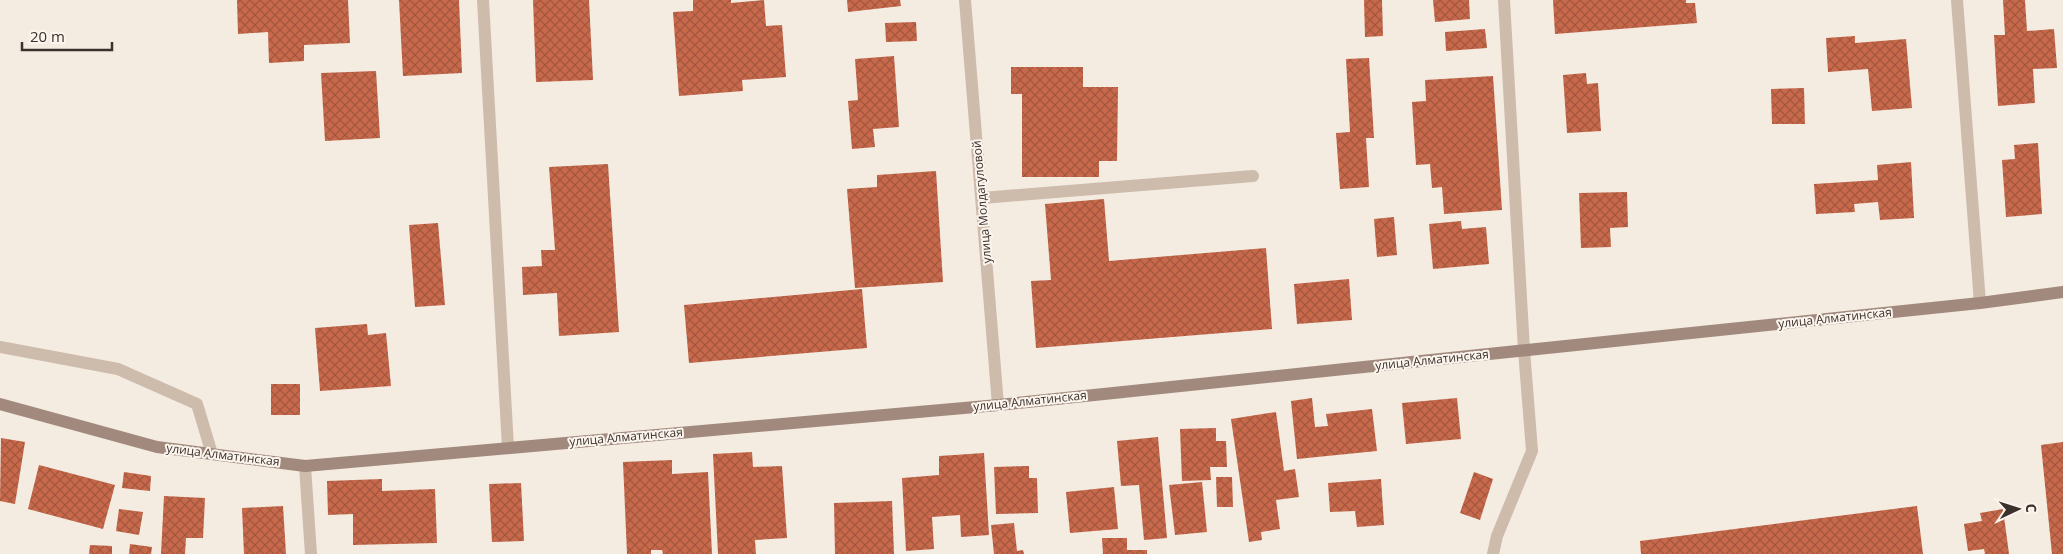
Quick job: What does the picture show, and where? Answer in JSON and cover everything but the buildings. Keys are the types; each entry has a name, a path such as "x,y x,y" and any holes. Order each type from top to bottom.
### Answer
{"street":[{"path":"482,0 508,448"},
{"name":"улица Молдагуловой","path":"965,0 998,405"},
{"path":"1493,554 1497,536 1532,451 1524,350 1504,0"},
{"path":"1957,0 1980,303"},
{"path":"982,198 1253,176"},
{"name":"улица Алматинская","path":"0,404 157,447 305,466 998,405 1980,303 2063,292"},
{"path":"0,347 118,369 197,404 212,454"},
{"path":"305,466 311,554"}]}
